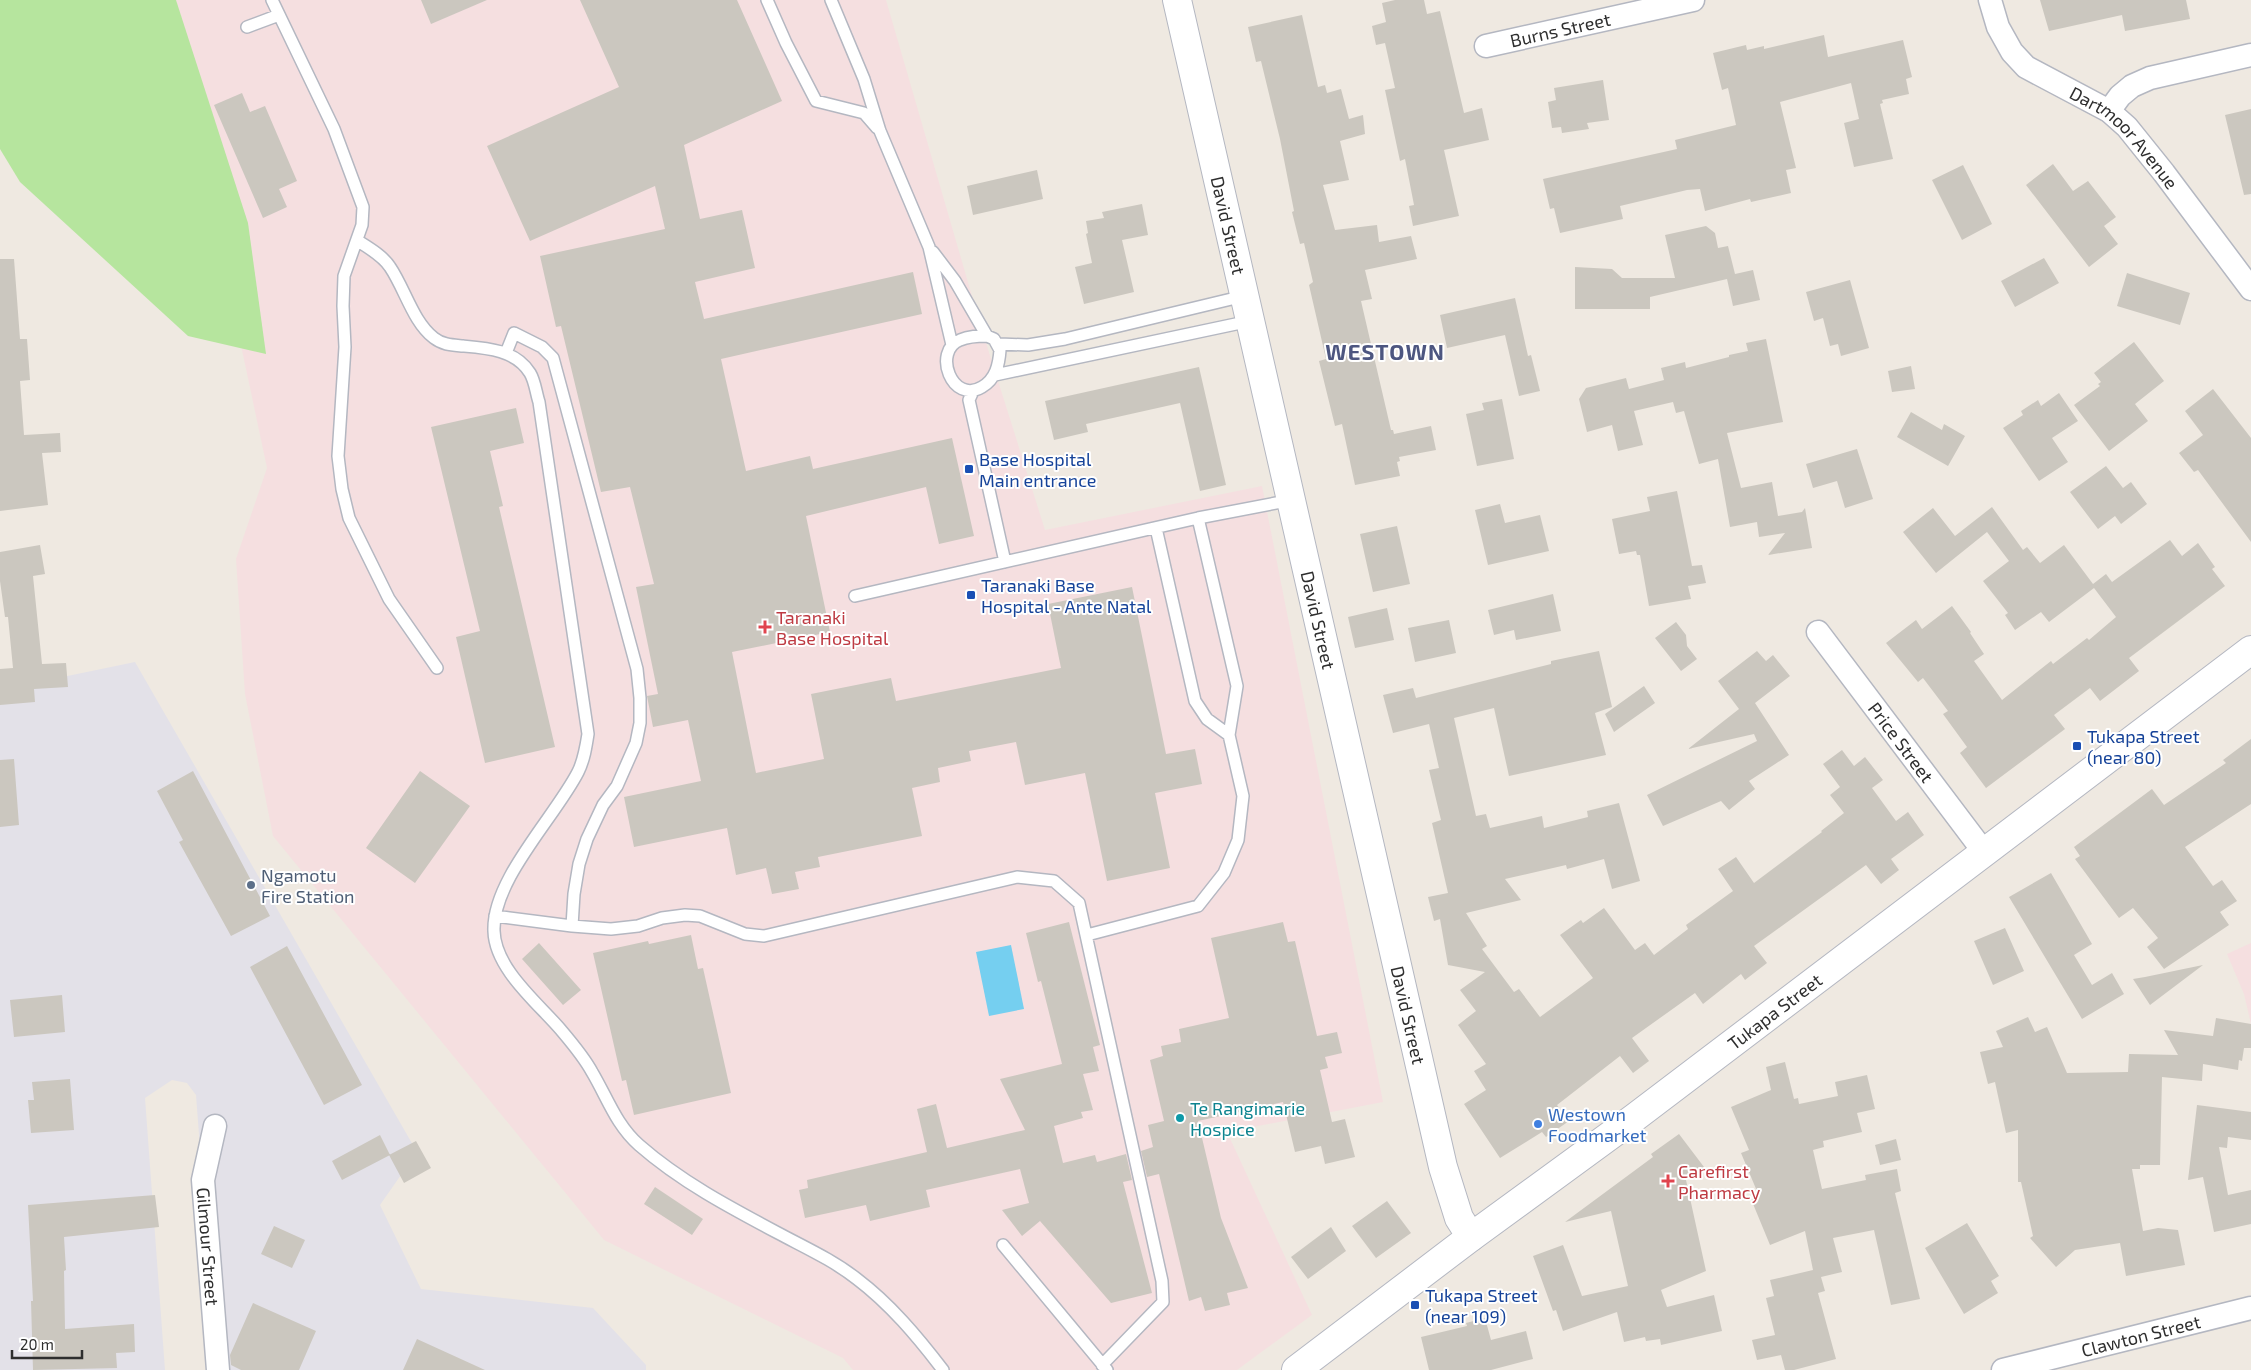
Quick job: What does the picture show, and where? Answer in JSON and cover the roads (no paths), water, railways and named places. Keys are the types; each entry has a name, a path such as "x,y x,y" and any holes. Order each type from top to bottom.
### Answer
{"street":[{"name":"David Street","path":"1177,0 1443,1168 1459,1218 1471,1236"},
{"name":"Burns Street","path":"1486,46 1693,0"},
{"name":"Dartmoor Avenue","path":"1990,0 1998,27 2012,52 2026,67 2109,111 2142,143 2251,289"},
{"path":"2109,111 2120,96 2132,86 2150,78 2251,55"},
{"name":"Price Street","path":"1818,632 1984,852"},
{"name":"Tukapa Street","path":"1296,1370 1471,1236 1626,1124 2251,650"},
{"name":"Gilmour Street","path":"215,1126 202,1180 218,1370"},
{"name":"Clawton Street","path":"2003,1370 2251,1308"}],"lane":[{"path":"272,0 334,129 363,207 362,225 358,241 349,259 344,276 345,347 338,456 342,488 349,518 389,599 437,668"},
{"path":"767,0 786,43 816,101 864,113 880,131"},
{"path":"831,0 864,79 880,131 929,246 952,345"},
{"path":"247,27 279,15"},
{"path":"358,241 374,251 389,265 420,322 432,337 443,344 485,348 506,353 522,362 531,375 539,402 588,734 578,772 509,880 500,898 495,916 494,932 497,950 520,985 573,1044 592,1071 621,1125 636,1143 696,1187 816,1253 856,1278 888,1306 917,1336 943,1370"},
{"path":"929,246 955,281 987,336 999,344 1028,345 1247,309"},
{"path":"987,336 968,337 959,340 952,345 948,352 947,363 951,380 958,388 966,391 973,390 981,387 995,375 1247,309"},
{"path":"506,353 514,333 542,347 553,358 637,669 640,723 636,743 616,786 603,805 587,839 579,864 574,894 572,926"},
{"path":"995,375 999,358 999,344"},
{"path":"973,390 969,400 1005,562"},
{"path":"855,596 1198,518 1292,500"},
{"path":"1086,935 1198,906 1224,873 1238,840 1243,796 1229,735 1237,686 1198,518"},
{"path":"1156,528 1196,700 1207,718 1229,735"},
{"path":"495,916 611,929 638,926 662,918 685,915 700,916 744,934 764,936 1016,877 1054,881 1079,903 1162,1281 1163,1302 1105,1368 1003,1245"}],"water":[{"path":"1011,945 1024,1009 989,1016 976,952"}],"place":[{"name":"Base Hospital Main entrance","path":"969,469"},
{"name":"Taranaki Base Hospital - Ante Natal","path":"971,595"},
{"name":"Taranaki Base Hospital","path":"765,627"},
{"name":"Tukapa Street (near 80)","path":"2077,746"},
{"name":"Ngamotu Fire Station","path":"251,885"},
{"name":"Te Rangimarie Hospice","path":"1180,1118"},
{"name":"Westown Foodmarket","path":"1538,1124"},
{"name":"Carefirst Pharmacy","path":"1668,1181"},
{"name":"Tukapa Street (near 109)","path":"1415,1305"}],"district":[{"name":"WESTOWN","path":"1385,351"}]}
